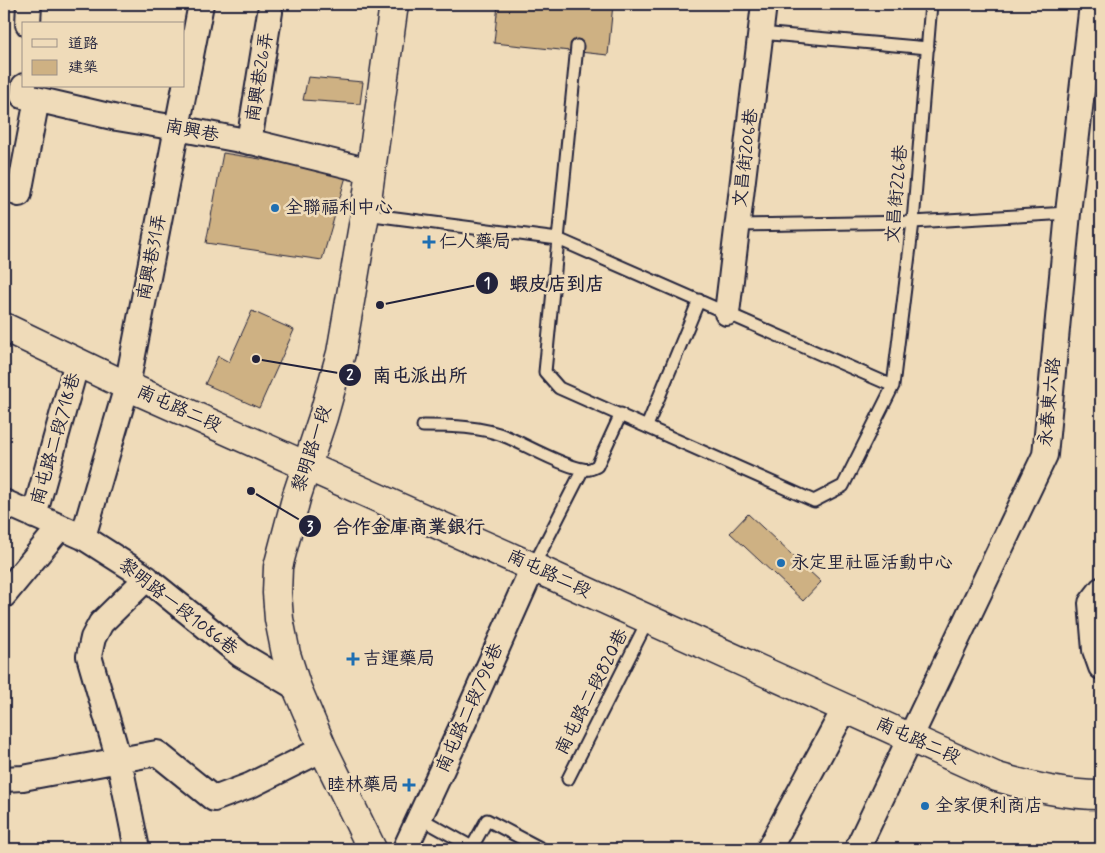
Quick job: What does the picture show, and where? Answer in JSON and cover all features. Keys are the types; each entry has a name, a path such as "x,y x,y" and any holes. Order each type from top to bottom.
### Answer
{"main road":[{"name":"黎明路一段","path":"372,849 323,749 297,688 286,654 279,619 277,593 278,567 340,353 365,214 394,4"},
{"name":"南屯路二段","path":"4,327 127,386 997,777 1038,789 1101,795"}],"street":[{"path":"28,22 29,4"},
{"name":"南興巷31弄","path":"185,87 201,4"},
{"name":"文昌街206巷","path":"727,313 764,4"},
{"name":"永春東六路","path":"857,849 1045,455 1068,213 1092,4"},
{"name":"南興巷26弄","path":"249,142 270,12"},
{"name":"南興巷31弄","path":"83,537 127,386 185,88"},
{"path":"19,194 30,93"},
{"name":"南興巷","path":"30,93 117,118 249,142 370,171"},
{"name":"南屯路二段718巷","path":"34,516 77,362"},
{"name":"黎明路一段1086巷","path":"4,502 83,537 146,578 241,655 297,688"},
{"path":"4,595 60,527"},
{"name":"南屯路二段798巷","path":"405,849 533,567"},
{"path":"137,849 119,760 89,656 93,638 101,622 146,578"},
{"path":"1101,590 1091,603 1096,650 1101,667"},
{"path":"769,849 845,708"},
{"path":"4,779 23,778 157,753 214,799 251,784 323,749"}],"lane":[{"name":"文昌街226巷","path":"894,386 913,222 931,4"},
{"path":"760,33 928,48"},
{"path":"365,214 558,239 894,386 843,486 814,502 621,414 559,388 545,372 558,239 577,46"},
{"path":"738,225 913,222 1068,213"},
{"path":"647,426 699,300"},
{"path":"423,426 468,427 495,433 506,436 569,465 591,469 597,466 621,414"},
{"path":"533,567 583,469"},
{"name":"南屯路二段820巷","path":"568,779 648,620"},
{"path":"420,818 472,847 487,820 542,849"}],"building":[{"path":"319,4 367,4 366,9 317,8"},
{"path":"498,4 613,4 608,55 494,43"},
{"path":"308,77 363,82 360,104 303,100"},
{"name":"全聯福利中心","path":"223,153 347,173 322,260 206,243"},
{"path":"252,311 294,330 259,408 205,384 218,356 229,362"},
{"name":"永定里社區活動中心","path":"748,514 821,582 803,601 730,533"}],"place":[{"name":"全聯福利中心","path":"275,208"},
{"name":"仁人藥局","path":"429,242"},
{"name":"蝦皮店到店","path":"380,305"},
{"name":"南屯派出所","path":"256,359"},
{"name":"合作金庫商業銀行","path":"251,491"},
{"name":"永定里社區活動中心","path":"781,563"},
{"name":"吉運藥局","path":"353,659"},
{"name":"睦林藥局","path":"409,785"},
{"name":"全家便利商店","path":"925,806"}]}
